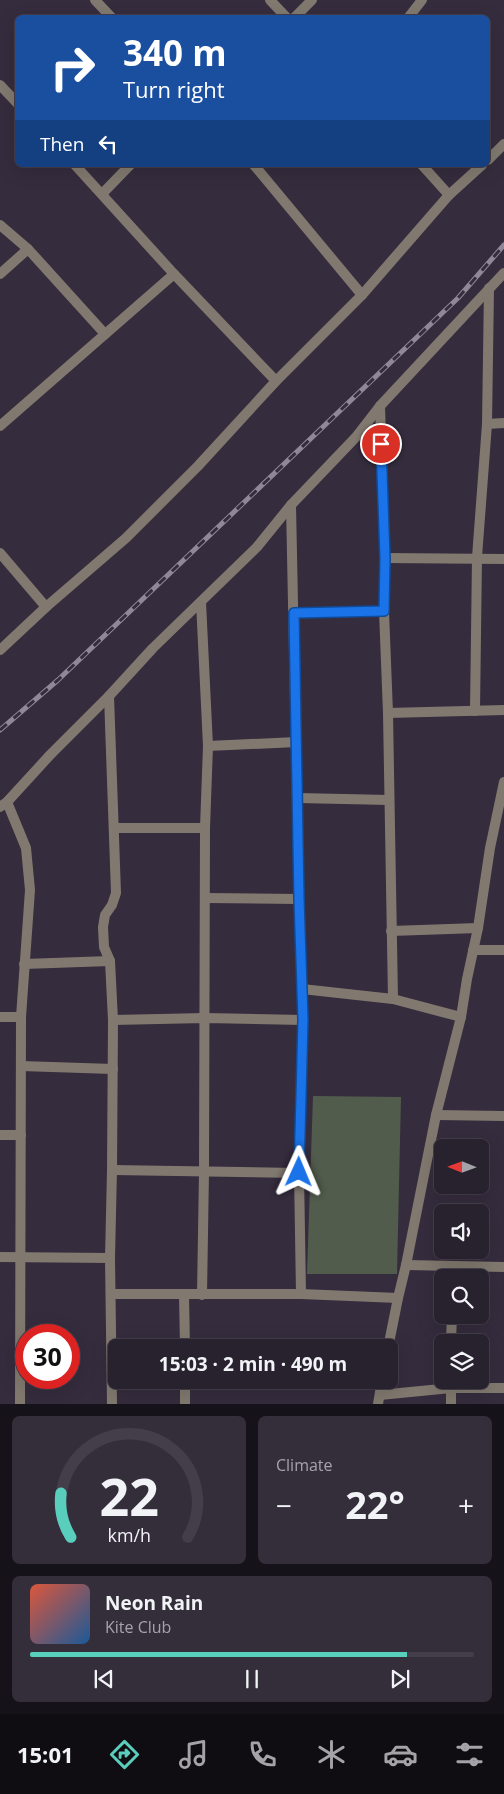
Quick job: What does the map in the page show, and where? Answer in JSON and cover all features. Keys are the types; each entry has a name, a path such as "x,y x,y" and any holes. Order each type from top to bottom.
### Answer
{"street":[{"path":"95,0 109,15"},
{"path":"270,0 284,15"},
{"path":"297,15 312,0"},
{"path":"410,15 422,0"},
{"path":"0,86 15,101"},
{"path":"490,158 503,146"},
{"path":"77,167 174,274 276,381"},
{"path":"102,194 128,167"},
{"path":"256,167 362,295"},
{"path":"424,167 450,195"},
{"path":"0,650 46,607 126,538 198,466 276,381 362,295 450,195 480,167"},
{"path":"0,225 28,248 105,334"},
{"path":"0,274 28,248"},
{"path":"25,1404 20,1404 21,1017 30,890 26,848 4,805 153,648 257,547 292,505 356,437 380,406 504,273"},
{"path":"0,426 174,274"},
{"path":"475,710 477,558 487,424 488,288"},
{"path":"380,406 385,558 384,611 388,713 392,998"},
{"path":"487,424 504,424"},
{"path":"292,505 303,1020 299,1172 301,1294"},
{"path":"0,553 46,607"},
{"path":"385,558 504,559"},
{"path":"201,602 208,746 205,828 202,1295"},
{"path":"294,613 384,611"},
{"path":"109,696 116,893 112,905 105,915 103,927 104,947 110,961 113,1020 110,1258 112,1404"},
{"path":"388,713 504,710"},
{"path":"208,746 297,742"},
{"path":"390,1339 436,1115 461,1017 478,928 490,848 504,782"},
{"path":"298,798 389,800"},
{"path":"114,828 205,828"},
{"path":"205,898 299,899"},
{"path":"391,931 478,928"},
{"path":"473,950 504,950"},
{"path":"24,964 110,961"},
{"path":"302,989 392,998 461,1017"},
{"path":"0,1017 21,1017"},
{"path":"113,1020 205,1018 303,1020"},
{"path":"21,1066 113,1069"},
{"path":"436,1115 504,1116"},
{"path":"0,1135 21,1134"},
{"path":"112,1170 299,1172"},
{"path":"0,1257 110,1258"},
{"path":"406,1265 504,1267"},
{"path":"111,1294 301,1294 398,1298"},
{"path":"184,1295 185,1339"},
{"path":"489,1387 504,1388"},
{"path":"379,1400 434,1388"},
{"path":"185,1389 185,1404"},
{"path":"451,1389 451,1404"}],"green space":[{"path":"313,1096 401,1097 397,1274 307,1274"}],"railway":[{"path":"0,730 58,680 458,298 504,245"}],"route":[{"path":"299,1172 303,1020 294,613 384,611 385,558 381,444"}]}
